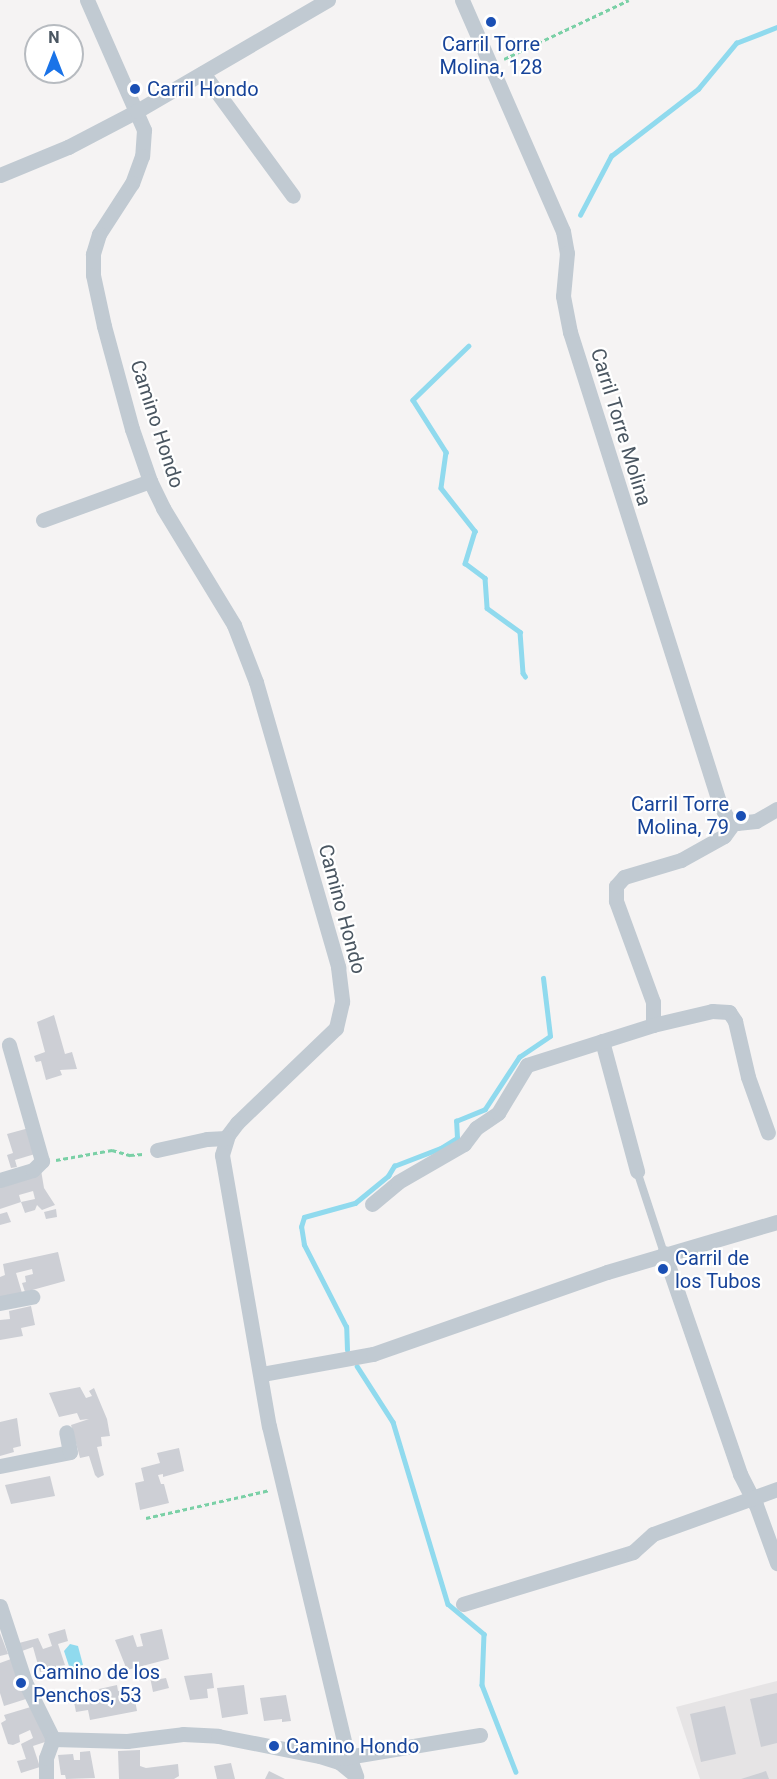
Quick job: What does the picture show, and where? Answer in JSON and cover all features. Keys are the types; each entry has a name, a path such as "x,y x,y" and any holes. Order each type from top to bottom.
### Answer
{"street":[{"name":"Camino Hondo","path":"87,0 98,30 138,111 144,130 142,156 132,183 99,234 93,254 93,275 132,429 150,481 168,517 234,626 253,675 338,967 342,988 339,1020 330,1035 237,1124 226,1138"},
{"path":"0,175 58,151 138,111 328,0"},
{"name":"Carril Torre Molina","path":"462,0 562,231 567,253 563,296 570,332 719,802 727,818 734,822"},
{"path":"203,73 293,196"},
{"path":"43,520 150,481"},
{"path":"654,1025 653,1002 616,902 616,886 624,877 681,860 724,836 734,822 756,821 777,809"},
{"path":"372,1204 398,1182 464,1144 476,1128 498,1113 527,1065 654,1025 712,1011 725,1010 733,1015 748,1077 768,1133"},
{"path":"602,1041 637,1171"},
{"path":"0,1180 33,1170 42,1161 9,1045"},
{"path":"157,1150 207,1139 226,1138 222,1155 224,1173 262,1374 269,1426 347,1764"},
{"path":"262,1374 373,1354 664,1254 777,1222"},
{"path":"664,1254 740,1474 752,1497 777,1563"},
{"path":"0,1304 32,1297"},
{"path":"0,1466 70,1452 66,1432"},
{"path":"463,1604 633,1552 653,1534 777,1489"},
{"path":"0,1606 3,1626 25,1682 53,1739 46,1758 45,1779"},
{"path":"53,1739 127,1741 198,1734 274,1746 347,1764"},
{"path":"347,1764 353,1753 367,1754 480,1735"}],"lane":[{"path":"637,1171 664,1254"}],"path":[{"path":"491,65 629,0"},
{"path":"42,1161 112,1150 130,1155 157,1150"},
{"path":"146,1518 284,1487"}],"shaded area":[{"path":"777,1681 777,1779 700,1779 676,1707"}],"water":[{"path":"70,1644 78,1646 83,1665 70,1669 64,1651"}],"building":[{"path":"54,1015 65,1054 72,1052 77,1069 60,1070 62,1075 46,1080 41,1061 36,1062 34,1056 45,1052 37,1022"},
{"path":"29,1128 35,1154 15,1160 17,1167 11,1168 7,1155 13,1153 7,1134"},
{"path":"41,1170 44,1188 55,1205 42,1210 37,1205 35,1210 25,1213 21,1202 0,1209 0,1182","holes":["33,1191 35,1199 21,1202 19,1195"]},
{"path":"56,1209 57,1217 46,1219 44,1212"},
{"path":"7,1212 11,1222 0,1225 0,1214"},
{"path":"58,1252 65,1281 25,1292 22,1283 26,1282 25,1276 33,1274 32,1269 16,1273 22,1293 0,1298 0,1277 5,1275 3,1264"},
{"path":"31,1306 35,1325 21,1328 23,1336 0,1340 0,1320 10,1319 9,1311"},
{"path":"80,1387 86,1398 92,1396 89,1391 94,1388 107,1419 110,1436 101,1437 102,1446 97,1447 104,1475 98,1478 89,1456 80,1458 71,1425 89,1419 80,1420 77,1413 59,1417 49,1393"},
{"path":"17,1418 21,1446 13,1448 14,1452 0,1456 0,1422"},
{"path":"179,1448 184,1471 163,1477 163,1474 158,1475 161,1484 164,1484 169,1503 140,1510 135,1483 144,1481 141,1468 160,1463 157,1453"},
{"path":"50,1476 55,1496 11,1504 5,1485"},
{"path":"65,1629 68,1641 58,1644 65,1665 40,1672 33,1647 22,1651 19,1643 38,1638 43,1649 52,1646 48,1634"},
{"path":"162,1629 169,1659 127,1670 115,1640 133,1635 137,1647 143,1646 140,1634"},
{"path":"0,1633 8,1654 0,1656"},
{"path":"11,1659 26,1699 4,1706 0,1693 0,1663"},
{"path":"158,1670 160,1679 166,1678 169,1688 153,1692 149,1672"},
{"path":"212,1673 214,1688 207,1689 208,1698 190,1700 184,1676"},
{"path":"117,1685 118,1691 133,1689 137,1711 90,1720 88,1710 76,1712 74,1702 101,1695 99,1689"},
{"path":"244,1685 248,1714 222,1718 217,1688"},
{"path":"777,1693 777,1743 761,1747 750,1699"},
{"path":"286,1695 291,1721 282,1722 282,1719 264,1721 260,1698"},
{"path":"34,1706 48,1741 33,1746 40,1767 21,1773 17,1761 26,1759 21,1744 33,1738 30,1730 19,1735 20,1742 13,1745 8,1744 1,1723 6,1720 4,1715"},
{"path":"725,1706 736,1754 701,1762 690,1714"},
{"path":"140,1750 140,1766 146,1768 178,1764 179,1776 174,1779 119,1779 118,1751"},
{"path":"90,1751 95,1778 66,1779 65,1775 61,1775 58,1755 73,1754 74,1760 80,1760 80,1752"},
{"path":"231,1763 235,1779 217,1779 214,1766"},
{"path":"269,1771 285,1779 265,1779"},
{"path":"766,1771 769,1779 741,1779"}],"waterway":[{"path":"580,215 611,156 698,89 736,43 777,27"},
{"path":"469,346 413,400 446,452 441,488 475,531 465,563 485,578 487,608 520,632 525,676"},
{"path":"347,1350 346,1327 304,1245 301,1227 304,1217 355,1203 388,1176 394,1166 441,1148 457,1138 456,1121 485,1109 519,1057 550,1036 543,978"},
{"path":"357,1366 393,1422 448,1604 484,1634 482,1685 516,1772"}],"place":[{"name":"Carril Torre Molina, 128","path":"491,22"},
{"name":"Carril Hondo","path":"135,89"},
{"name":"Carril Torre Molina, 79","path":"741,816"},
{"name":"Carril de los Tubos","path":"663,1269"},
{"name":"Camino de los Penchos, 53","path":"21,1683"},
{"name":"Camino Hondo","path":"274,1746"}]}
